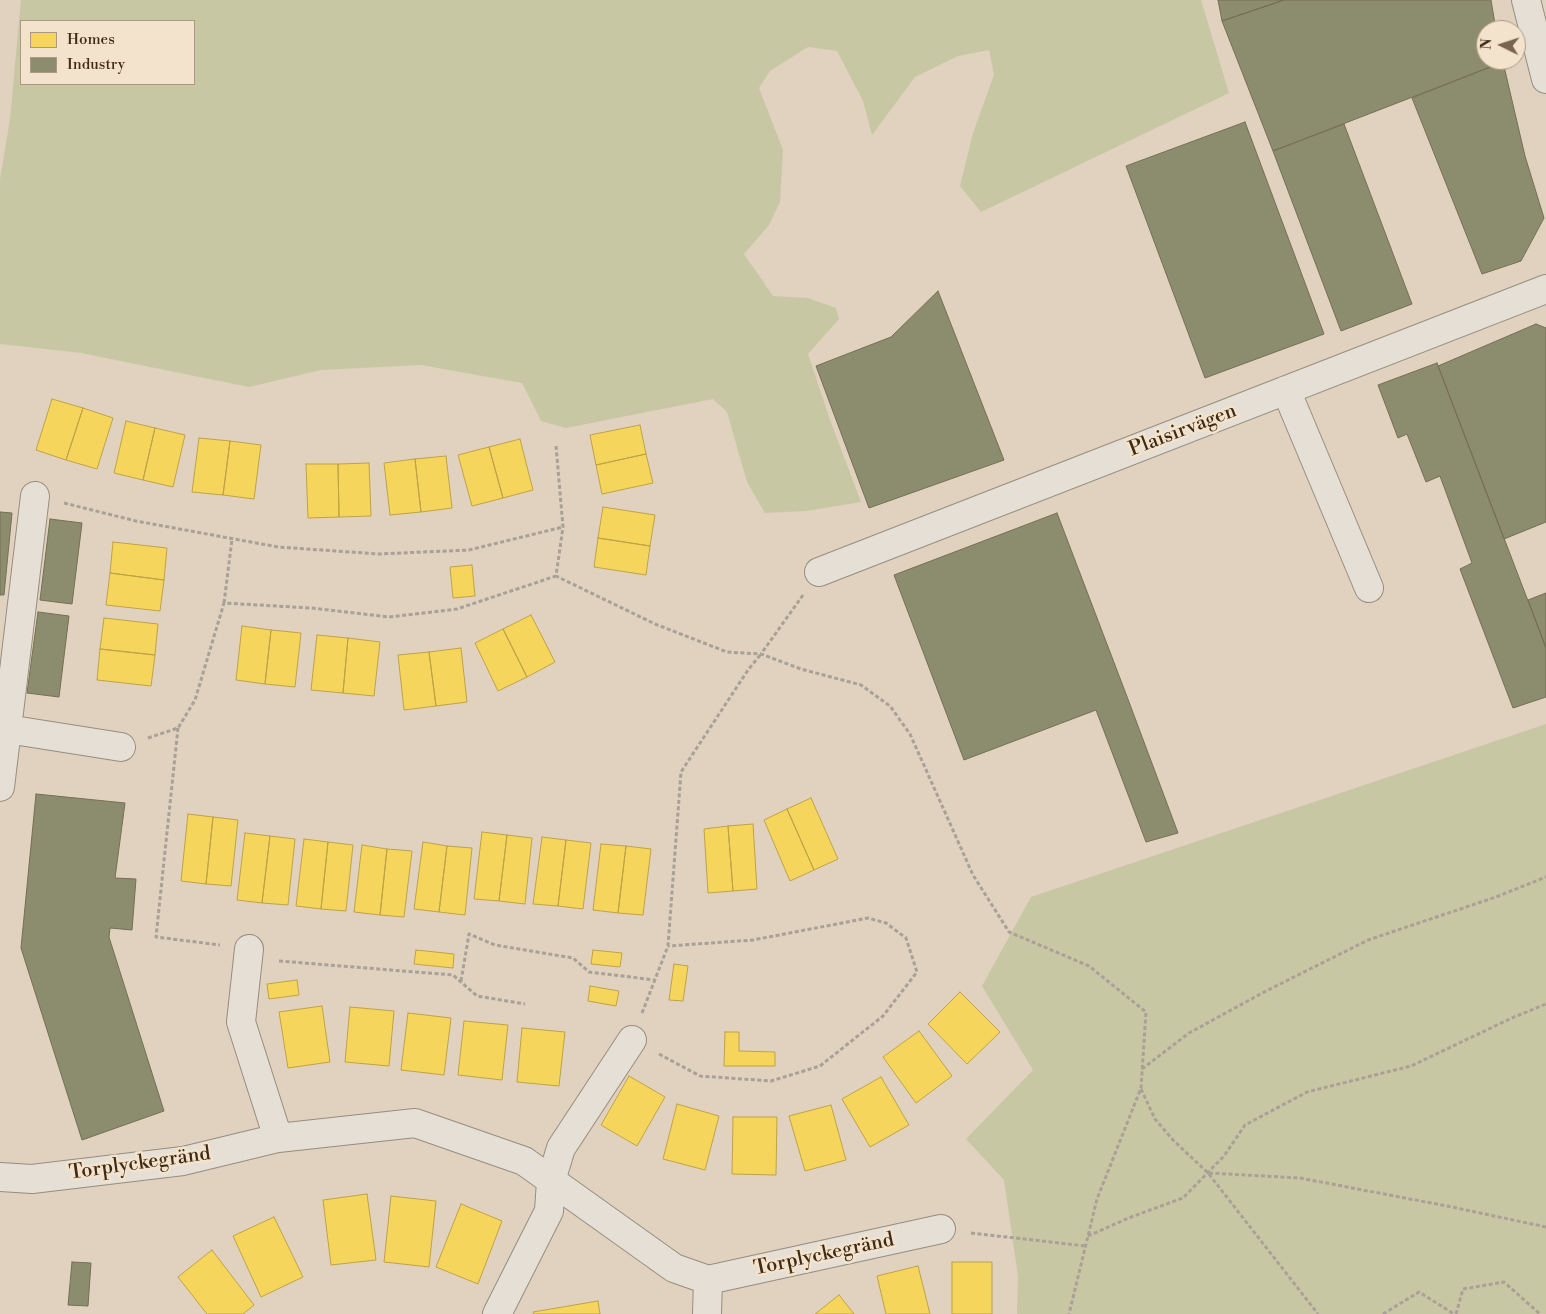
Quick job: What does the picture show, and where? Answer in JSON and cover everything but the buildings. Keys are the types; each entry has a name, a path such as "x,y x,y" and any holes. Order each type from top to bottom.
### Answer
{"street":[{"path":"1526,0 1546,80"},
{"name":"Plaisirvägen","path":"819,572 1546,289"},
{"path":"1286,390 1369,588"},
{"path":"0,788 35,496"},
{"path":"7,729 121,747"},
{"path":"249,954 240,1022 278,1138"},
{"path":"497,1314 548,1211 551,1181 560,1148 632,1040"},
{"name":"Torplyckegränd","path":"0,1178 32,1179 183,1161 278,1138 415,1123 524,1161 674,1268 708,1280 940,1229"},
{"path":"706,1314 708,1280"}],"path":[{"path":"556,446 563,527 556,576"},
{"path":"35,496 136,521 278,547 379,554 469,550 563,527"},
{"path":"232,539 224,603 195,700 178,728 156,937 249,954 453,975 477,996 525,1004"},
{"path":"668,946 753,940 868,918 886,923 906,938 917,972 883,1016 820,1066 770,1081 700,1076 632,1040 668,946 681,772 748,670 819,572"},
{"path":"224,603 311,608 389,617 457,609 556,576 655,624 727,652 761,654 801,669 861,685 890,706 910,734 973,875 1009,932 1090,966 1146,1012 1140,1088 1097,1199 1069,1314"},
{"path":"121,747 178,728"},
{"path":"1142,1069 1189,1033 1266,991 1368,940 1546,877"},
{"path":"461,982 469,934 495,945 573,958 589,972 655,980"},
{"path":"1088,1236 1131,1217 1183,1198 1224,1156 1245,1125 1307,1092 1411,1066 1514,1017 1546,1004"},
{"path":"1140,1088 1155,1119 1173,1140 1208,1173 1318,1314"},
{"path":"1208,1173 1300,1178 1546,1227"},
{"path":"940,1229 1086,1246"},
{"path":"1383,1314 1419,1292 1455,1314 1463,1289 1504,1282 1540,1314"}],"green space":[{"path":"21,0 1201,0 1229,93 981,212 960,186 973,133 994,75 989,50 958,56 915,77 872,135 863,101 837,51 808,47 770,71 759,88 783,150 780,202 769,225 744,254 773,296 808,298 836,308 839,319 808,354 830,420 861,502 806,511 765,513 747,482 727,412 713,399 566,428 541,421 522,383 421,365 321,370 249,387 81,353 0,344 0,179 10,119"},
{"path":"1546,724 1546,1314 1017,1314 1018,1276 1004,1180 966,1139 1033,1070 982,986 1031,897"}]}
